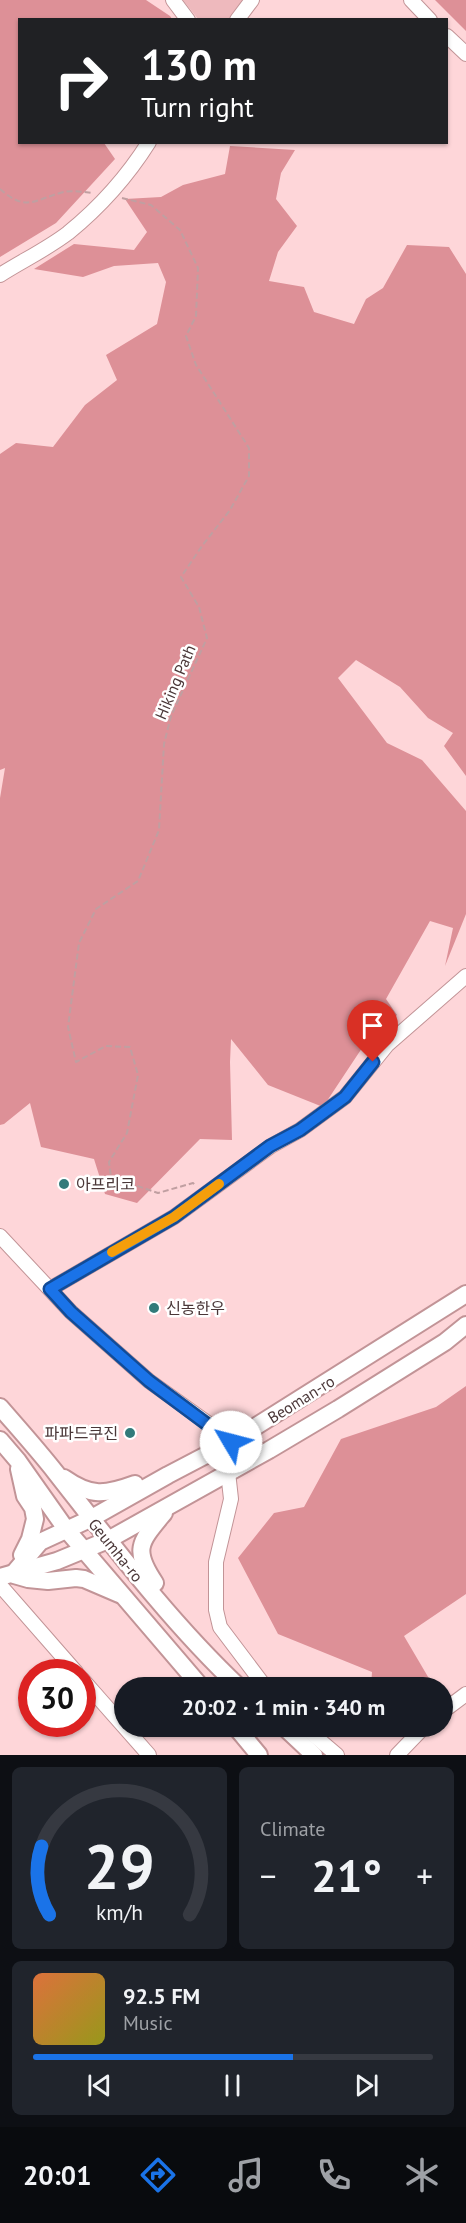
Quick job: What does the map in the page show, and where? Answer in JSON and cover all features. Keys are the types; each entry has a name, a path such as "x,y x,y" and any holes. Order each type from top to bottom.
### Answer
{"main road":[{"name":"Beoman-ro","path":"4,1579 40,1542 90,1519 231,1442 466,1294"},
{"name":"Beoman-ro","path":"4,1579 108,1540 228,1473 415,1361 466,1325"},
{"name":"Geumha-ro","path":"0,1407 56,1472 90,1519 158,1602 229,1677"},
{"name":"Geumha-ro","path":"0,1440 82,1549 193,1677"},
{"path":"4,1579 30,1539 35,1519 33,1508 25,1496 18,1461"},
{"path":"56,1472 82,1489 98,1493 119,1490 168,1475"},
{"path":"158,1602 155,1583 142,1563 140,1554 147,1534 171,1504"},
{"path":"4,1579 48,1581 76,1578 125,1596"},
{"path":"244,1737 259,1755"},
{"path":"295,1737 314,1755"}],"street":[{"path":"173,0 186,18"},
{"path":"238,18 252,0"},
{"path":"411,0 428,18"},
{"path":"448,37 466,54"},
{"path":"0,275 66,234 120,183 148,144"},
{"path":"50,1289 174,1217 270,1146 300,1130 345,1097 387,1045 466,976"},
{"path":"0,1236 71,1312 149,1381 231,1442 246,1462"},
{"path":"228,1473 231,1499 216,1562 216,1610 219,1627 258,1677"},
{"path":"4,1579 66,1659"},
{"path":"453,1704 466,1694"},
{"path":"96,1695 149,1755"},
{"path":"316,1737 337,1755"},
{"path":"397,1755 413,1737"}],"path":[{"name":"Hiking Path","path":"0,189 10,199 22,204 42,201 66,191 109,195 151,205 180,230 198,268 196,315 186,336 196,365 249,448 249,476 230,510 181,577 200,607 207,638 171,716 164,744 159,830 138,880 96,909 79,943 68,1027 76,1062 106,1046 130,1047 138,1075 127,1133 110,1162 111,1177 158,1193 193,1182 203,1195"}],"shaded area":[{"path":"0,0 146,0 171,18 18,18 18,144 105,144 115,159 56,223 0,257"},
{"path":"183,0 245,0 232,18 197,18"},
{"path":"435,0 466,0 466,31"},
{"path":"230,146 295,150 281,173 276,199 297,226 278,252 269,281 304,287 314,312 354,324 366,299 383,288 407,245 449,247 466,274 466,776 444,746 453,733 428,718 400,687 356,660 338,678 387,743 422,760 466,811 466,914 445,966 453,928 430,921 386,999 397,1015 366,1042 323,1107 268,1085 231,1039 232,1140 200,1139 137,1203 105,1194 94,1159 41,1147 30,1103 0,1125 0,798 5,768 0,770 0,454 16,443 53,447 85,405 117,380 106,355 157,324 166,282 158,263 114,266 83,277 34,269 74,244 134,250 147,232 125,199 161,197 183,185 225,174"},
{"path":"466,1386 466,1594 404,1636 428,1677 372,1677 372,1672 278,1634 238,1558 274,1513 304,1507 341,1439 436,1407"}],"slow traffic":[{"path":"112,1252 174,1217 219,1184"}],"place":[{"name":"아프리코","path":"64,1184"},
{"name":"신농한우","path":"154,1308"},
{"name":"파파드쿠진","path":"130,1433"}],"route":[{"path":"231,1442 149,1381 71,1312 50,1289 174,1217 270,1146 300,1130 345,1097 373,1062"}]}
